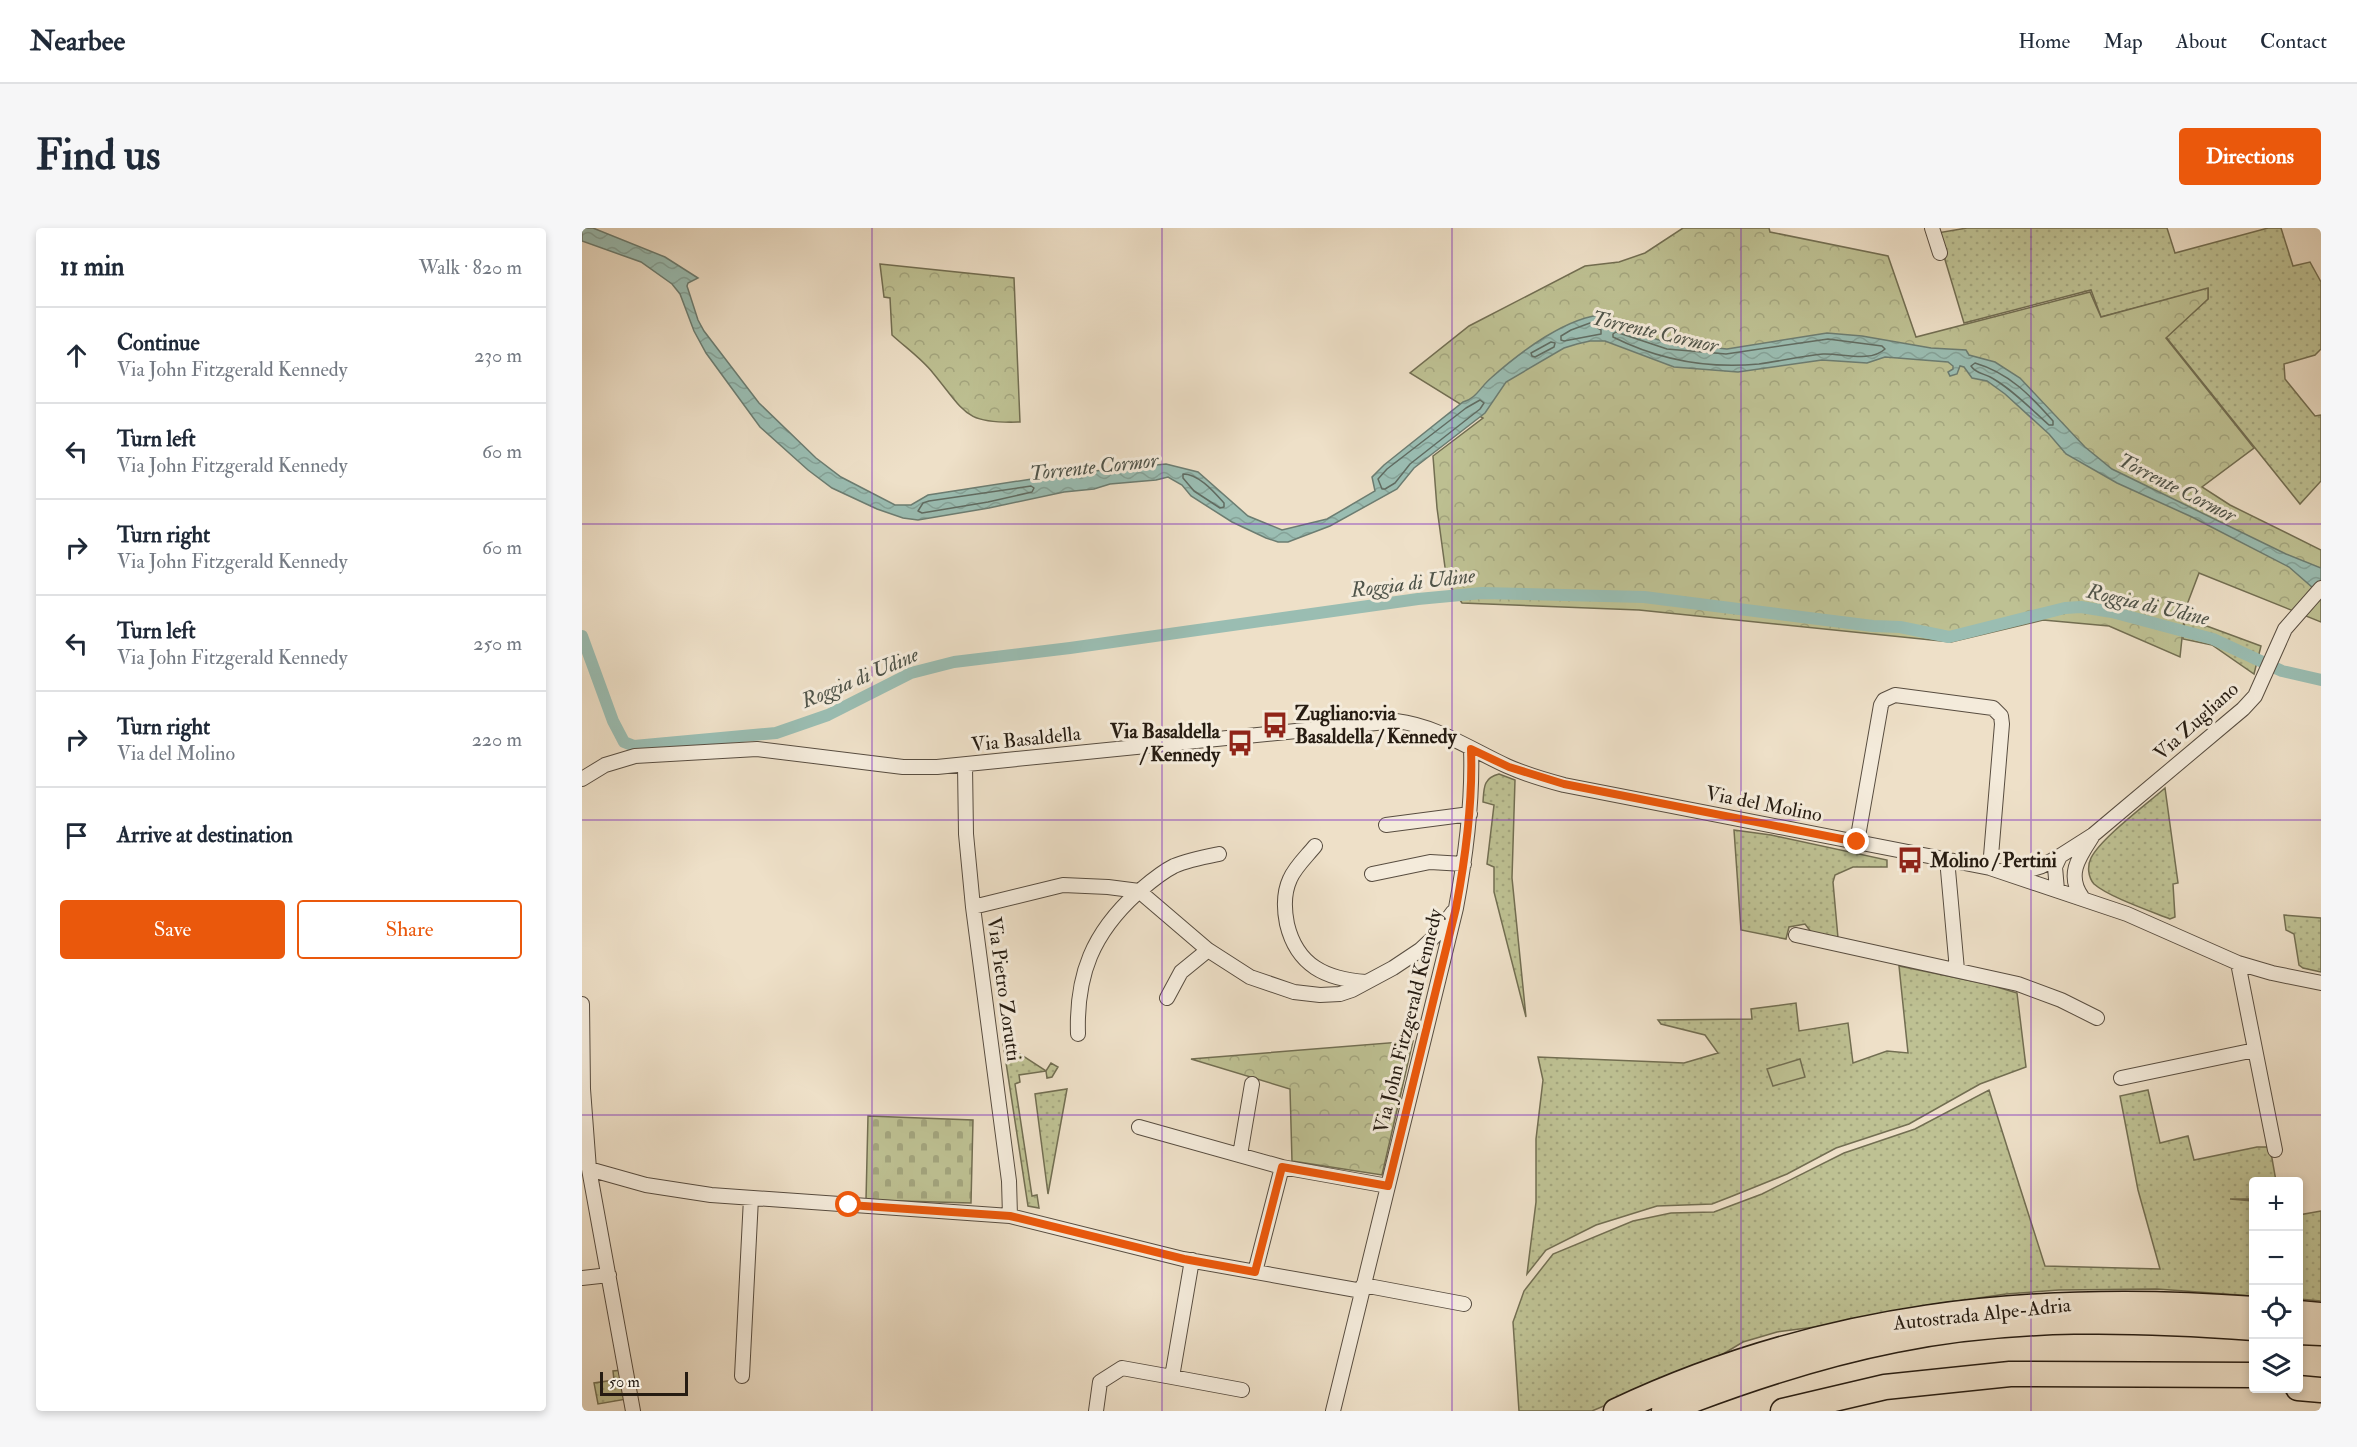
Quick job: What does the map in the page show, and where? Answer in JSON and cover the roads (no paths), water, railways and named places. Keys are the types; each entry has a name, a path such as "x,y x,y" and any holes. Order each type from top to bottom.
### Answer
{"highway":[{"name":"Autostrada Alpe-Adria","path":"1616,1411 1669,1386 1755,1356 1890,1322 1957,1312 2075,1304 2174,1304 2249,1309"},
{"path":"2303,1313 2321,1315"},
{"name":"Autostrada Alpe-Adria","path":"1664,1411 1721,1388 1844,1352 1896,1340 1968,1329 2076,1322 2186,1323 2249,1328"},
{"path":"2303,1332 2321,1333"},
{"path":"1783,1411 1885,1387 2010,1374 2249,1375"},
{"path":"2303,1376 2321,1377"},
{"path":"1849,1411 1886,1403 2008,1389 2249,1387"},
{"path":"2303,1389 2321,1390"}],"street":[{"path":"1932,228 1940,253"},
{"name":"Via Zugliano","path":"2013,875 2042,866 2093,835 2231,721 2255,696 2285,628 2321,588"},
{"path":"1857,842 1881,705 1884,700 1895,695 1993,708 2001,716 2002,724 1990,868"},
{"name":"Via Basaldella","path":"582,779 605,765 635,756 757,749 903,766 965,766 1396,721 1431,729 1472,749"},
{"name":"Via John Fitzgerald Kennedy","path":"1333,1411 1456,908 1470,814 1472,749"},
{"name":"Via del Molino","path":"1472,749 1509,767 1564,784 1990,868 2127,914 2238,963 2272,974 2321,983"},
{"name":"Via Pietro Zorutti","path":"965,766 966,834 1009,1181 1010,1216"},
{"path":"1386,825 1470,814"},
{"name":"Via Zugliano","path":"2082,897 2075,887 2074,875 2079,858 2093,835"},
{"path":"1316,846 1291,877 1285,894 1285,913 1296,949 1306,961 1322,972 1343,980 1368,982"},
{"path":"1078,1034 1080,994 1084,971 1104,927 1122,906 1163,872 1177,865 1219,854"},
{"path":"2057,890 2055,867 2060,856"},
{"path":"1947,859 1957,970"},
{"path":"1371,874 1430,862 1464,864"},
{"path":"974,907 1063,885 1139,891 1208,950 1250,977 1294,992 1320,995 1340,994 1368,982 1420,950 1436,935 1456,908"},
{"path":"1796,935 1957,970 2041,992 2076,1006 2097,1018"},
{"path":"1167,998 1181,972 1208,950"},
{"path":"2238,963 2275,1150"},
{"path":"582,1004 585,1150 589,1169 588,1198 609,1275 633,1411"},
{"path":"2121,1078 2255,1050"},
{"path":"1240,1155 1252,1084"},
{"path":"1139,1127 1282,1167 1388,1186"},
{"path":"1255,1272 1282,1167"},
{"path":"589,1169 646,1185 711,1195 1010,1216 1192,1260 1464,1304"},
{"path":"742,1376 751,1198"},
{"path":"1172,1377 1192,1260"},
{"path":"582,1278 609,1275"},
{"path":"1095,1411 1100,1382 1122,1368 1242,1390"}],"water":[{"path":"582,228 593,228 665,257 698,278 688,283 687,286 698,320 759,403 816,458 841,477 895,505 911,505 928,495 1064,474 1166,464 1198,472 1248,516 1282,530 1327,519 1375,491 1372,477 1384,465 1475,395 1491,378 1530,347 1577,321 1593,316 1608,315 1597,321 1669,343 1727,349 1827,333 1862,336 1931,348 1966,350 1969,355 1995,362 2020,378 2085,447 2112,469 2286,554 2321,568 2321,595 2289,567 2192,517 2117,483 2066,454 2049,434 2005,394 1987,381 1972,378 1964,367 1960,366 1957,374 1950,376 1948,372 1953,369 1953,366 1948,362 1885,357 1867,363 1822,360 1738,372 1674,367 1605,341 1590,341 1564,348 1506,382 1485,413 1414,468 1397,489 1330,526 1288,542 1266,538 1232,522 1191,496 1182,485 1168,477 1110,484 1094,489 1064,492 918,520 903,518 877,509 832,488 760,427 706,353 694,331 680,294 672,284 641,262 582,241"}],"waterway":[{"name":"Roggia di Udine","path":"582,636 613,721 624,742 634,746 776,733 828,715 911,673 954,662 1418,599 1482,593 1644,597 1873,626 1900,627 1949,637 2065,608 2081,607 2112,612 2213,639 2282,671 2321,680"}],"place":[{"name":"Zugliano:via Basaldella / Kennedy","path":"1275,725"},
{"name":"Via Basaldella / Kennedy","path":"1240,743"},
{"name":"Molino / Pertini","path":"1910,860"}],"water label":[{"name":"Torrente Cormor","path":"1655,332"},
{"name":"Torrente Cormor","path":"1094,467"},
{"name":"Torrente Cormor","path":"2177,488"}]}
